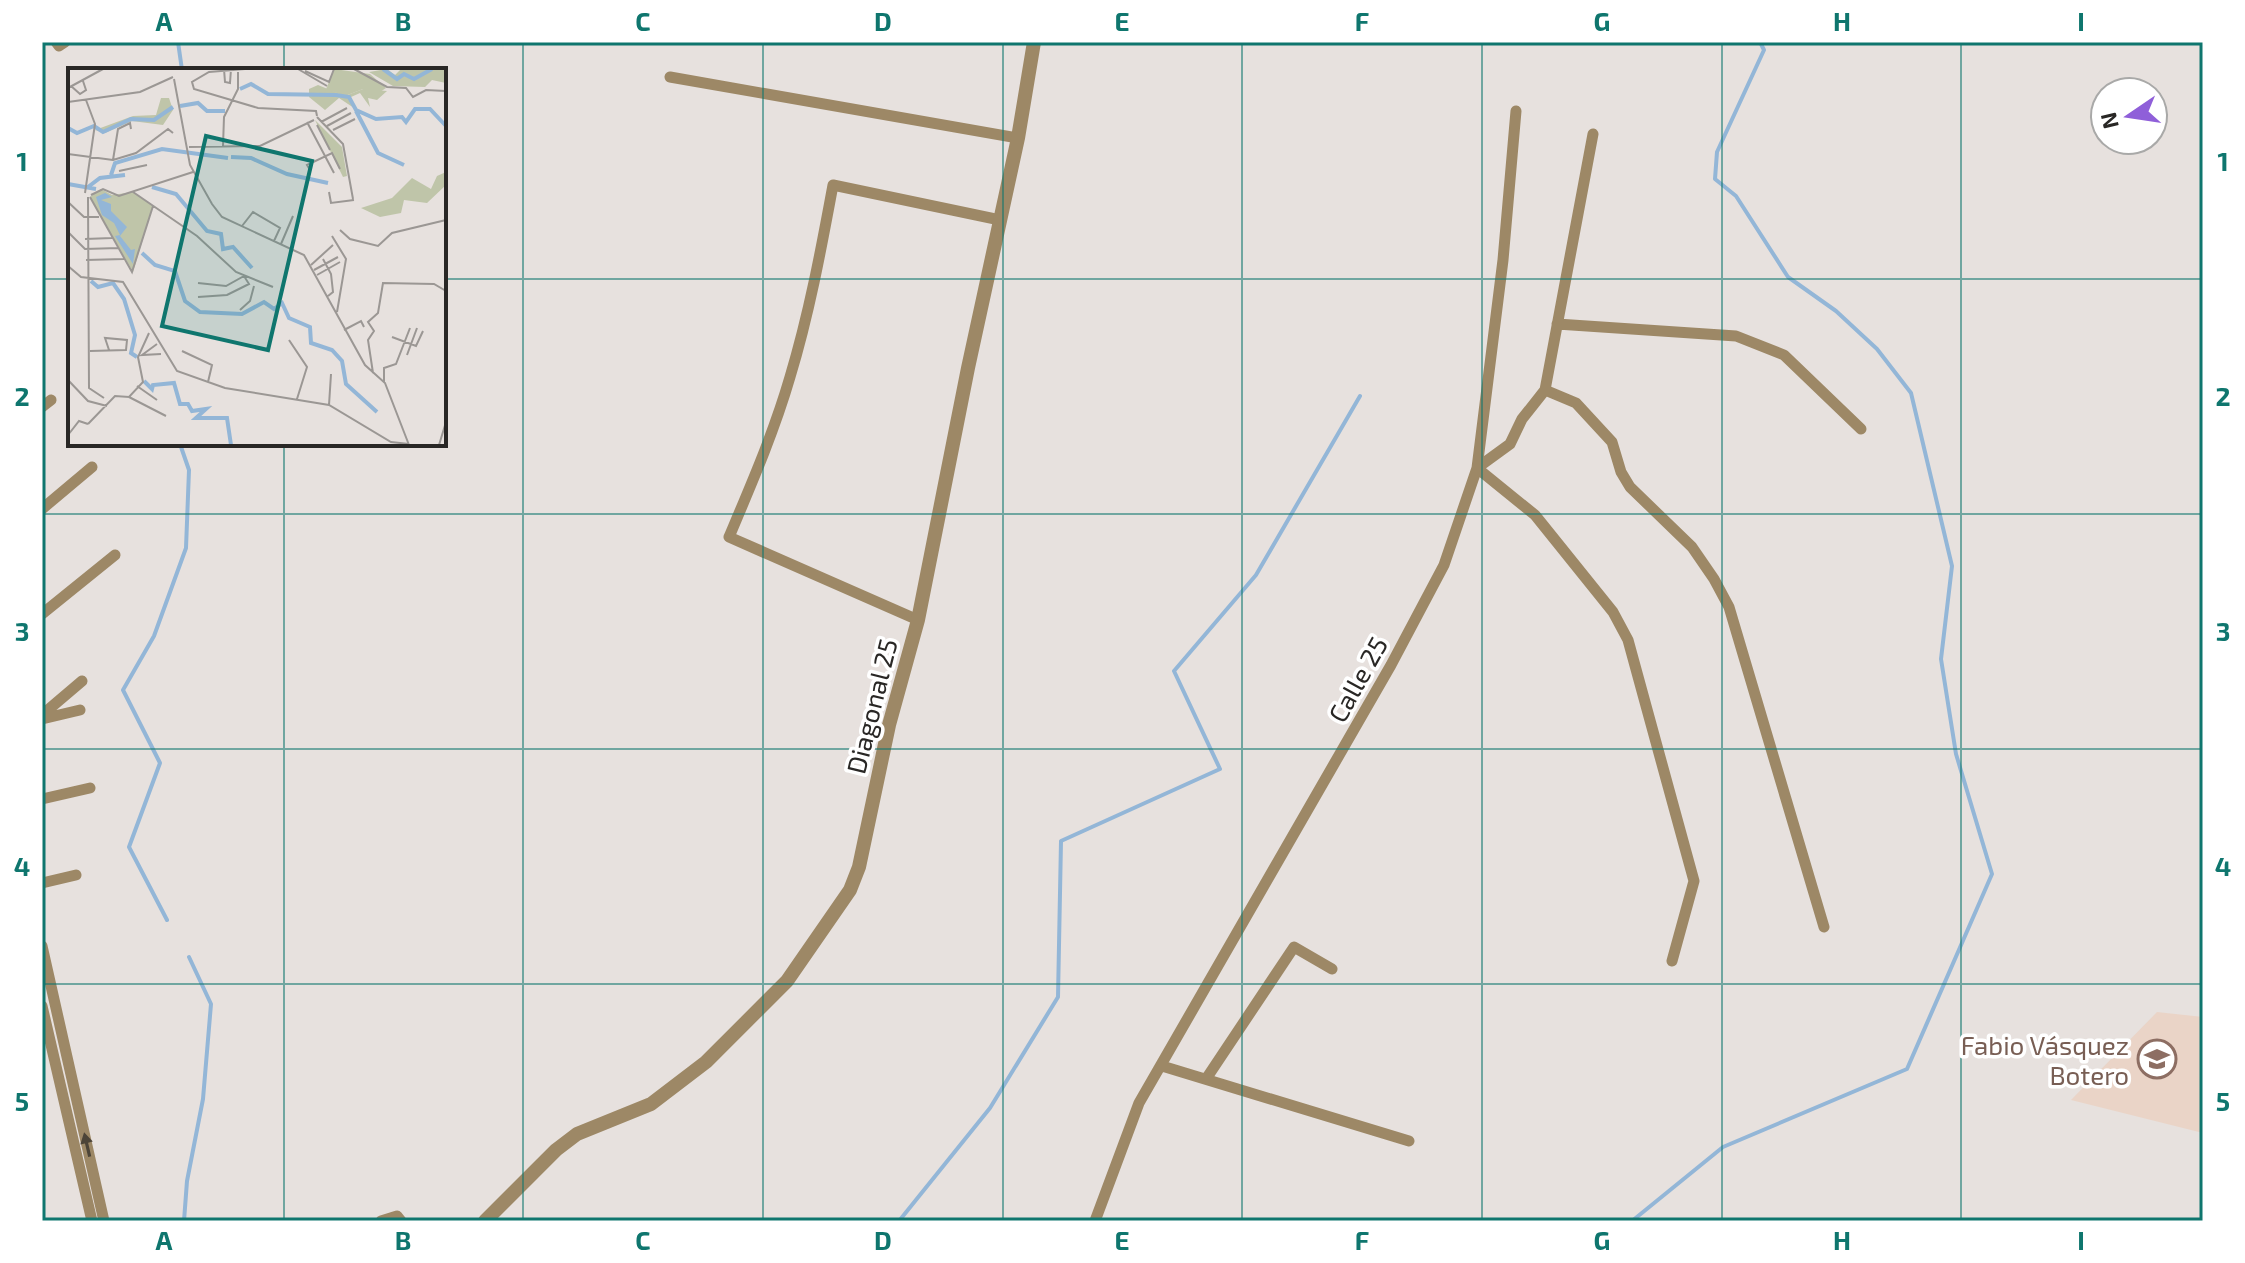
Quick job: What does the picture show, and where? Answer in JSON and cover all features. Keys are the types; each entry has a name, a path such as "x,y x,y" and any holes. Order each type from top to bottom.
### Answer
{"street":[{"path":"56,42 59,46 65,42"},
{"name":"Diagonal 25","path":"485,1221 556,1150 577,1134 651,1104 706,1062 787,981 850,890 859,867 889,725 918,620 1018,138 1034,42"},
{"path":"670,77 1018,138"},
{"name":"Calle 25","path":"1095,1221 1139,1103 1391,665 1444,565 1477,468 1503,260 1516,111"},
{"path":"1593,134 1545,390 1522,419 1510,444 1477,468 1535,515 1613,612 1628,640 1694,881 1672,961"},
{"path":"918,620 729,537 759,466 789,380 810,305 833,185 1000,220"},
{"path":"1557,324 1736,336 1784,355 1861,429"},
{"path":"1545,390 1576,403 1612,442 1621,472 1630,487 1692,547 1729,607 1824,927"},
{"path":"42,509 92,467"},
{"path":"42,614 115,555"},
{"path":"42,717 82,681"},
{"path":"42,717 80,710"},
{"path":"42,799 90,788"},
{"path":"42,883 76,875"},
{"path":"42,946 104,1221"},
{"path":"1206,1079 1294,947 1332,969"},
{"path":"42,1006 47,1051 92,1221"},
{"path":"47,1051 65,1046"},
{"path":"1162,1066 1409,1141"},
{"path":"381,1221 397,1216 401,1221"}],"shaded area":[{"name":"Fabio Vásquez Botero","path":"2157,1012 2203,1017 2203,1133 2071,1100"}],"waterway":[{"path":"178,42 182,68"},
{"path":"1632,1221 1723,1147 1907,1069 1992,874 1956,754 1941,659 1952,566 1911,393 1877,349 1836,311 1788,277 1736,196 1715,179 1717,152 1764,50 1760,42"},
{"path":"899,1221 990,1108 1058,997 1061,841 1220,769 1174,671 1256,575 1360,396"},
{"path":"167,920 129,847 160,763 123,690 154,636 186,548 189,470 181,446"},
{"path":"184,1221 187,1181 203,1099 211,1004 189,957"}],"place":[{"name":"Fabio Vásquez Botero","path":"2157,1059"}]}
